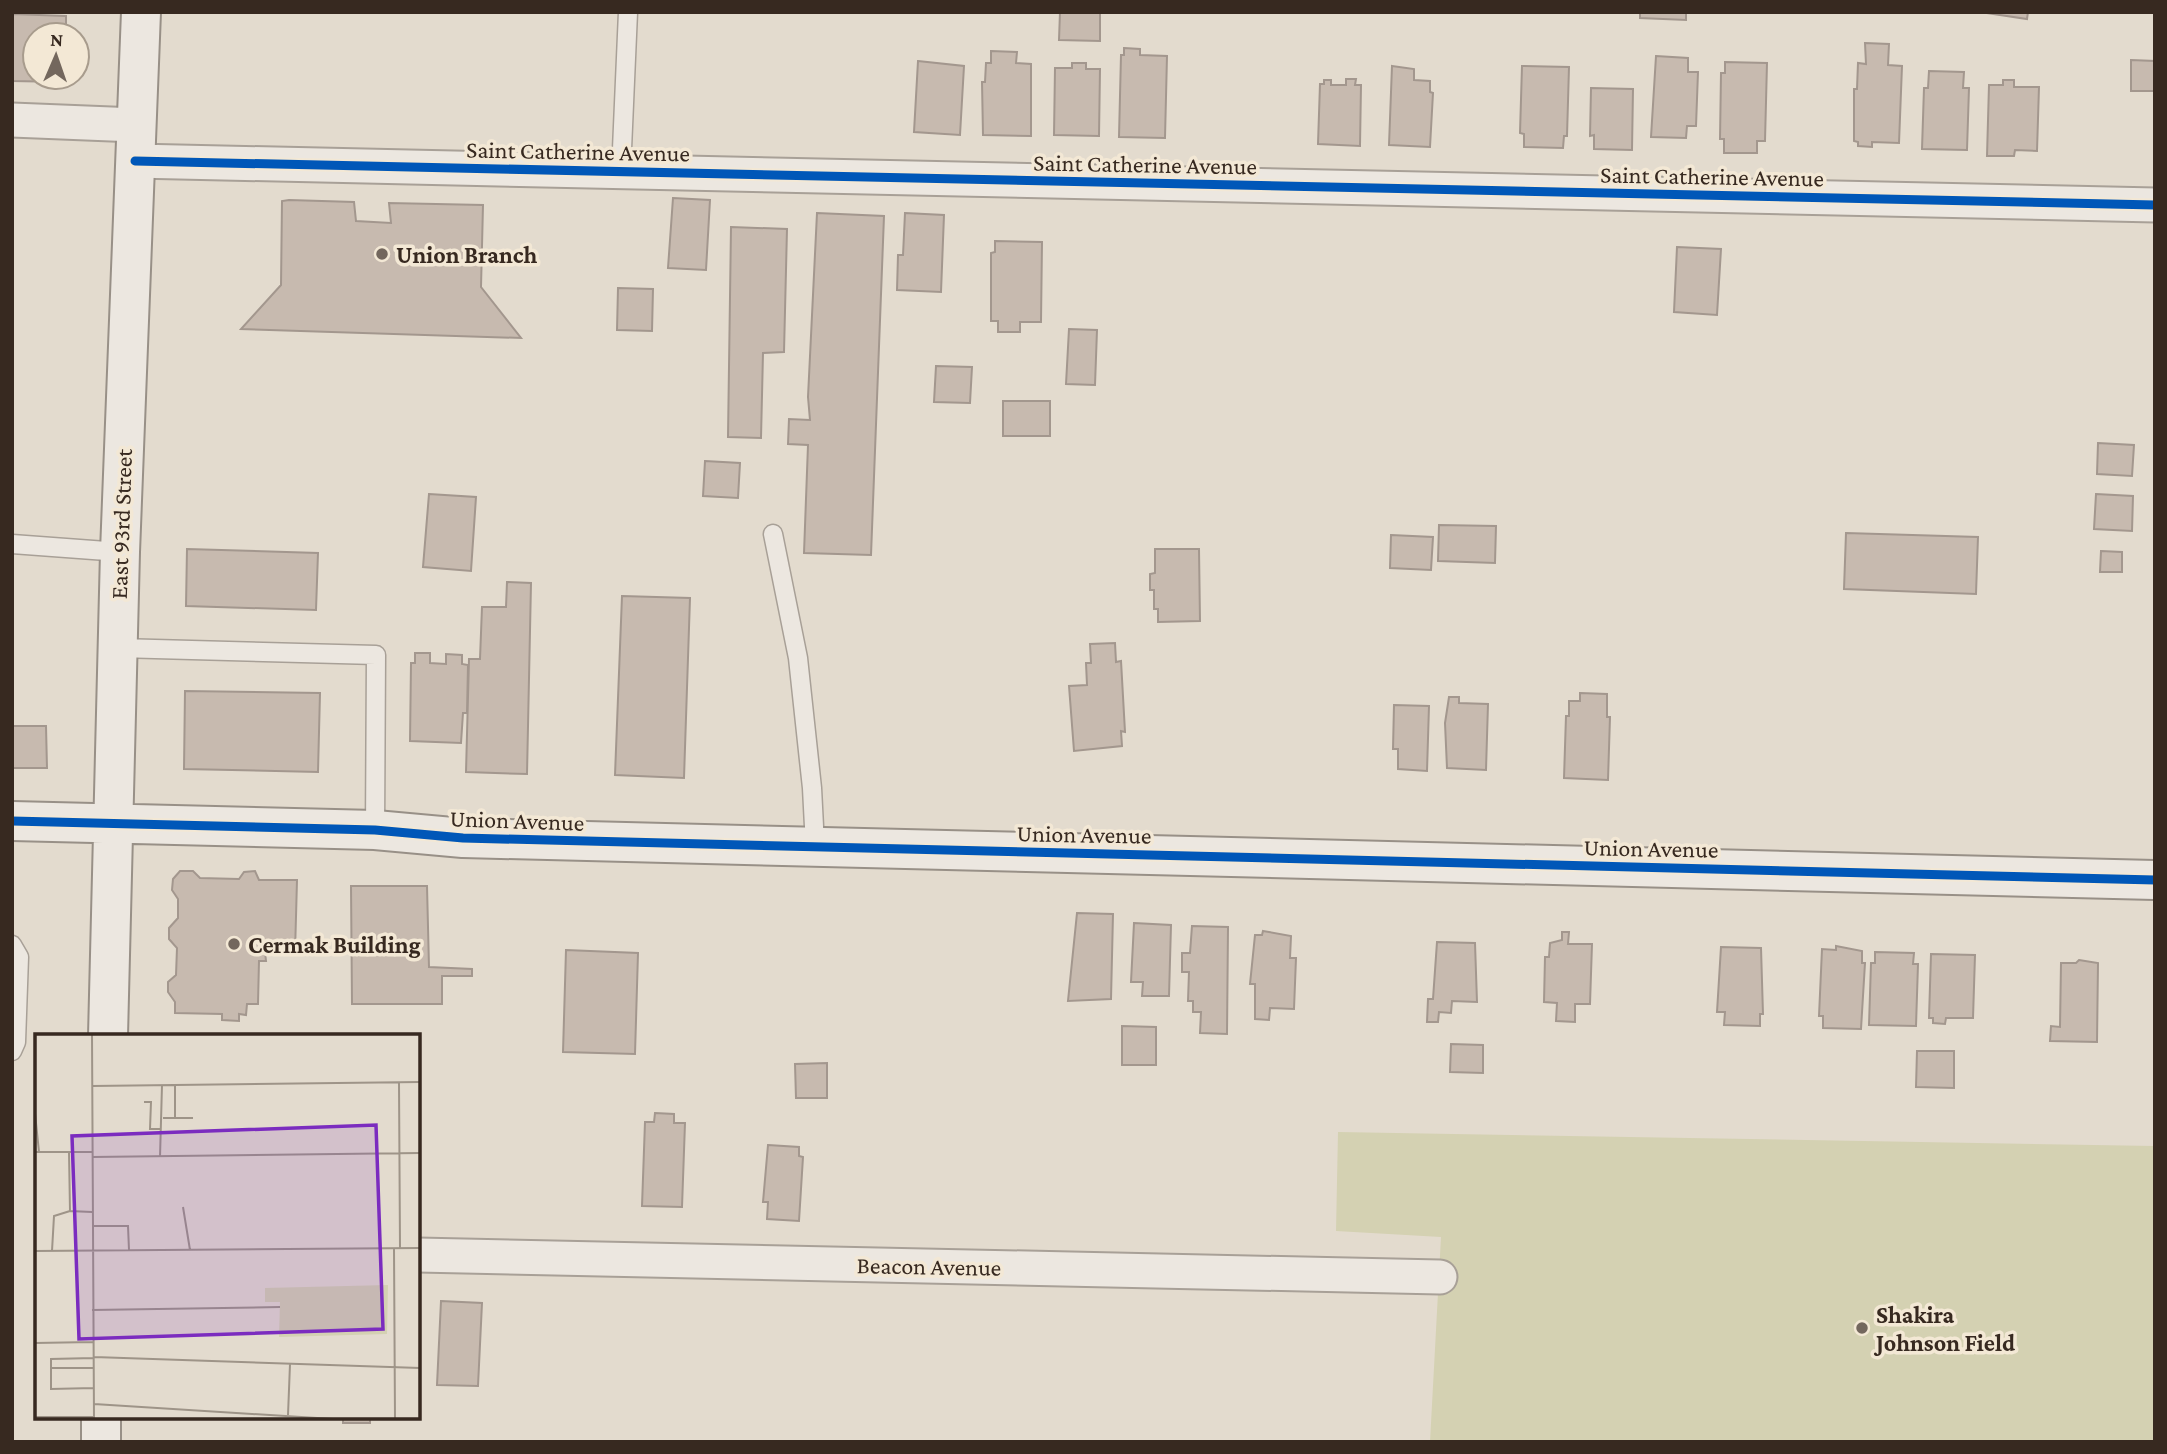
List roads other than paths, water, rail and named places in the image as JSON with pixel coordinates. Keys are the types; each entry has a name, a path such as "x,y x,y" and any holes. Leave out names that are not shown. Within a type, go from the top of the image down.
{"main road":[{"name":"East 93rd Street","path":"108,1034 120,552 141,12"},
{"name":"Union Avenue","path":"12,821 375,830 463,838 2155,880"},
{"path":"101,1419 101,1442"}],"street":[{"name":"Saint Catherine Avenue","path":"12,120 135,143 621,172 2155,205"},
{"name":"Beacon Avenue","path":"420,1255 1440,1277"}],"lane":[{"path":"621,172 628,12"},
{"path":"772,534 799,658 815,846"},
{"path":"12,544 120,552"},
{"path":"118,648 376,655 375,830"},
{"path":"12,945 19,957 16,1042 12,1051"}],"place":[{"name":"Union Branch","path":"382,254"},
{"name":"Cermak Building","path":"234,944"},
{"name":"Shakira Johnson Field","path":"1862,1328"}]}
